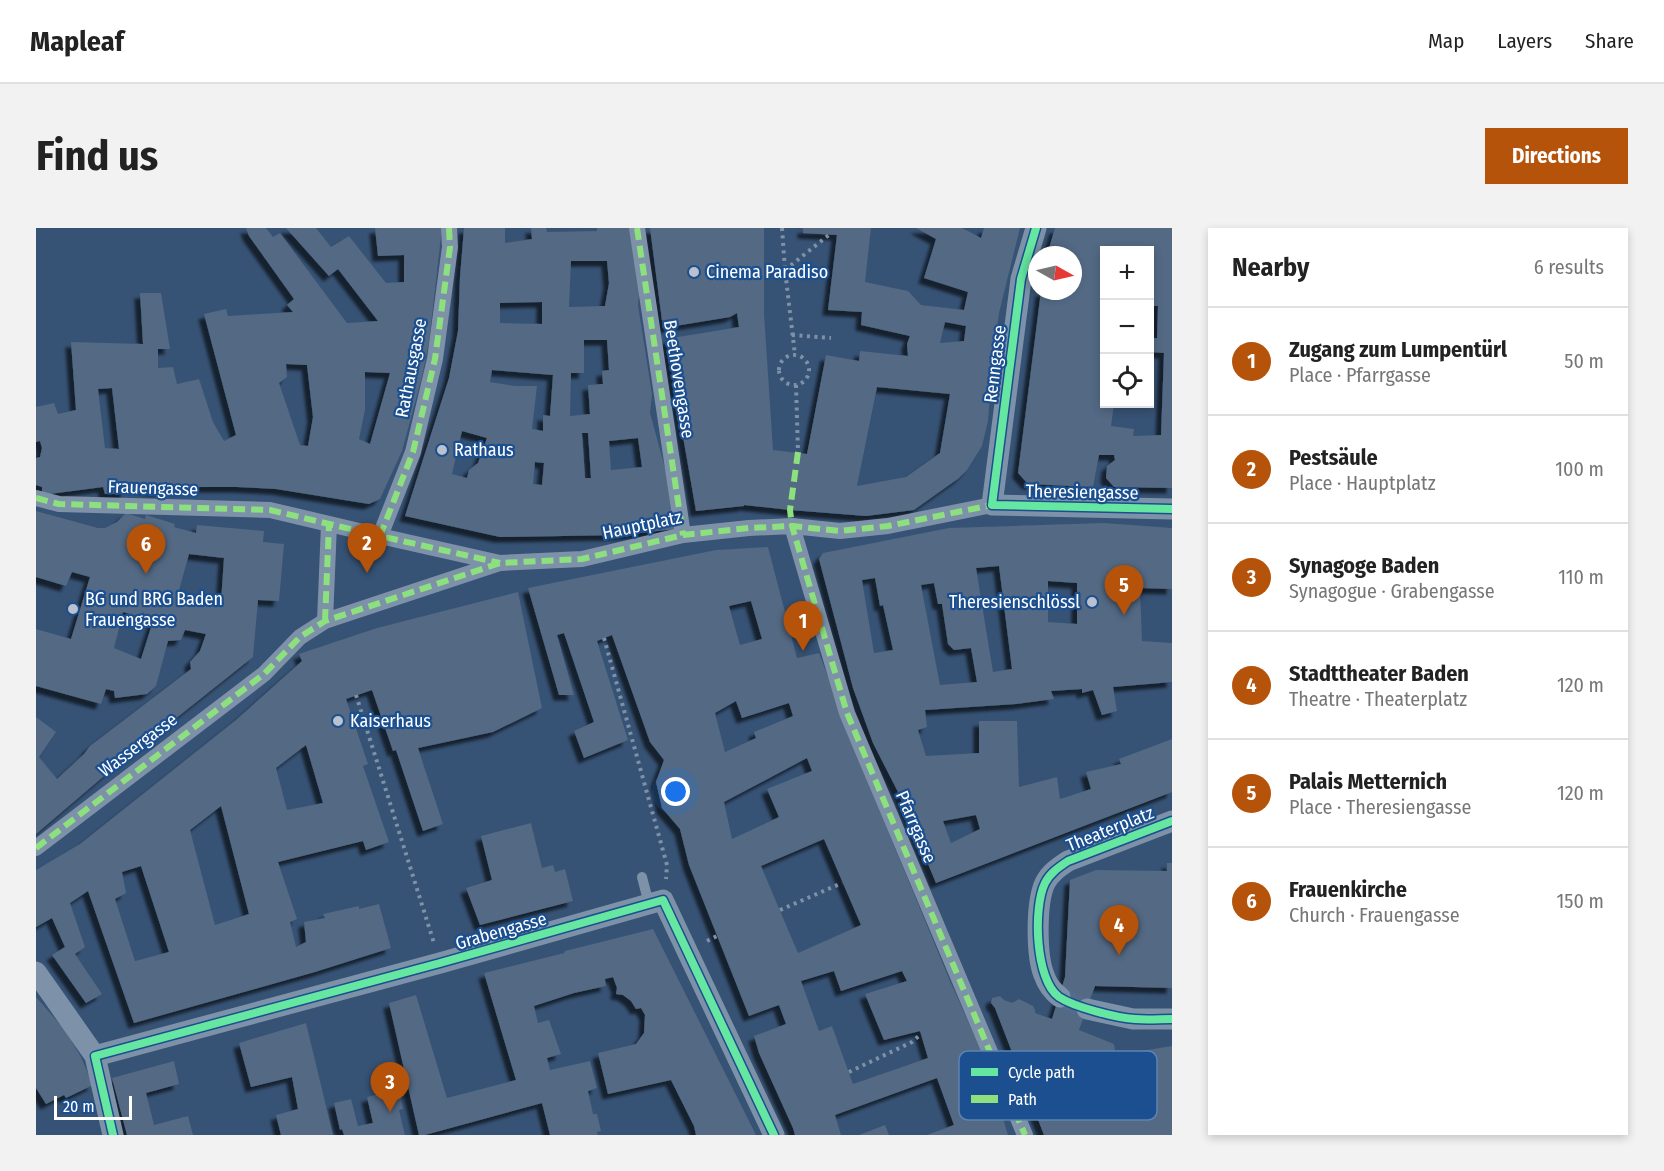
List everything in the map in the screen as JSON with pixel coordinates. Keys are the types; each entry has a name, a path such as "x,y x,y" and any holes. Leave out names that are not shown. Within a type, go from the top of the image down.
{"street":[{"name":"Rathausgasse","path":"380,536 413,452 435,359 450,247 449,228"},
{"name":"Beethovengasse","path":"637,228 683,535"},
{"name":"Renngasse","path":"992,505 1021,279 1036,228"},
{"name":"Frauengasse","path":"36,498 59,504 270,510"},
{"name":"Theresiengasse","path":"792,526 840,531 879,527 992,505 1172,509"},
{"name":"Hauptplatz","path":"270,510 500,563 582,559 683,535 792,526"},
{"path":"325,621 329,524"},
{"name":"Pfarrgasse","path":"792,526 847,714 989,1051"},
{"name":"Hauptplatz","path":"264,674 300,637 325,621 500,563"},
{"name":"Wassergasse","path":"36,848 264,674"},
{"name":"Theaterplatz","path":"1060,997 1049,985 1040,961 1040,896 1046,881 1055,869 1068,861 1172,821"},
{"path":"656,902 774,1135"},
{"name":"Grabengasse","path":"95,1056 656,902"},
{"path":"36,972 95,1056 113,1135"},
{"path":"1087,1009 1133,1019 1172,1018"},
{"name":"Pfarrgasse","path":"1019,1120 1025,1135"}],"lane":[{"path":"642,877 656,902"}],"path":[{"path":"782,228 795,355"},
{"path":"785,270 830,234"},
{"path":"792,335 831,338"},
{"path":"790,355 800,356 807,362 809,372 805,381 796,385 790,385 782,380 779,370 782,361 790,355"},
{"path":"796,385 798,452"},
{"path":"604,638 667,866 656,902"},
{"path":"356,695 440,963"},
{"path":"780,910 842,882"},
{"path":"849,1072 912,1042 921,1034"}],"building":[{"path":"246,228 266,228 273,237 280,233 347,323 378,321 338,269 329,276 286,228 316,228 331,247 349,236 386,283 404,282 404,255 378,256 375,228 442,228 429,342 422,377 402,451 380,499 369,504 276,489 237,487 155,491 127,486 125,494 105,494 103,487 42,495 42,487 36,485 36,458 40,457 42,448 40,441 36,442 36,407 54,403 58,414 76,410 71,342 143,344 140,293 161,293 170,349 158,349 158,368 173,367 177,384 199,379 213,422 224,441 236,435 204,314 226,309 228,316 293,312 287,305 294,299 249,236","holes":["286,364 307,365 313,417 308,446 300,445 279,383 287,377","365,372 390,373 370,444 359,439 365,410","112,388 119,449 105,448 98,389"]},
{"path":"464,228 505,228 505,243 532,239 531,228 546,228 547,232 630,228 640,284 638,305 652,394 650,413 670,486 676,529 619,535 500,537 405,516 449,378 458,331","holes":["571,261 607,261 609,283 605,306 569,307","542,302 542,324 500,323 500,303","584,340 607,340 609,370 602,371 603,384 588,385 590,414 570,416 571,373 584,373","492,370 553,375 550,416 543,415 543,431 532,429 537,386 515,386 490,382","462,431 487,438 478,463 469,470 467,478 452,474","582,433 588,433 591,478 585,478","638,438 642,467 611,470 609,441","535,462 544,463 542,485 533,484"]},
{"path":"650,228 764,228 764,313 773,450 807,454 826,355 859,361 860,351 908,356 907,344 910,336 861,325 862,312 828,310 837,235 803,233 803,228 871,228 865,282 908,291 921,305 964,310 968,292 924,278 936,239 916,228 962,228 981,238 984,228 1020,228 999,313 988,421 982,446 967,470 959,478 914,510 866,516 744,505 696,511 666,339 739,327 737,313 730,317 663,328","holes":["945,322 966,326 964,341 940,343","877,387 950,394 940,453 906,477 857,486"]},
{"path":"1055,228 1172,228 1172,488 1114,487 1106,478 1107,466 1115,460 1114,455 1099,455 1093,487 1028,484 1018,473 1040,300 1082,300 1082,246 1050,246"},
{"path":"36,511 98,528 105,528 117,522 126,513 145,519 146,515 175,524 174,527 196,533 197,525 264,531 263,542 284,544 279,601 258,600 253,657 111,770 36,834 36,717 56,732 39,757 57,779 90,746 191,669 190,662 200,651 206,634 185,630 181,640 168,641 156,686 147,694 115,698 114,691 106,689 101,704 36,686 36,629 71,639 90,577 72,572 66,586 36,577","holes":["189,554 224,558 221,602 178,594","123,612 153,621 141,659 114,648"]},
{"path":"1104,523 1172,528 1172,589 1140,588 1142,641 1172,643 1172,682 1113,687 1117,711 1102,715 1093,690 1082,693 1082,689 1051,691 1054,699 925,710 927,727 918,730 926,756 979,753 979,721 1017,721 1019,787 1057,777 1060,799 1091,789 1086,772 1121,764 1119,759 1172,739 1172,792 936,883 898,792 873,743 853,688 819,559 823,553 949,528","holes":["999,566 1012,669 993,672 976,568","875,578 880,606 883,605 893,650 874,653 862,580","1048,581 1077,583 1077,624 1048,622","934,583 938,604 942,604 948,644 954,650 971,648 977,682 940,685 921,585","976,815 980,829 951,843 943,821"]},
{"path":"768,547 797,658 819,653 869,785 981,1051 959,1051 959,1120 1003,1120 1008,1135 927,1135 954,1125 937,1078 835,1115 841,1135 795,1135 759,1053 754,1036 786,1024 779,1005 749,1016 689,865 680,829 662,808 656,782 664,760 650,742 612,635 597,641 628,740 584,758 574,731 594,722 564,633 557,635 574,695 559,695 528,588 716,550","holes":["751,601 762,639 740,645 729,606","736,701 742,718 789,703 793,716 754,732 756,738 725,752 715,713","807,758 812,771 767,789 779,817 732,839 724,802","824,839 861,925 798,953 761,866","834,971 841,991 902,971 907,981 865,994 884,1040 920,1031 928,1058 853,1084 832,1026 819,1031 801,981"]},
{"path":"518,592 542,708 493,732 418,748 443,824 423,831 396,750 393,751 372,690 346,699 368,764 363,766 389,842 366,850 363,841 278,862 297,919 290,922 296,947 306,942 304,922 325,918 323,914 379,904 391,948 134,1023 88,891 70,903 85,947 75,954 102,994 86,1003 52,955 65,947 52,918 36,927 36,870 80,844 236,720 302,661 299,654 377,628","holes":["306,745 323,803 287,810 276,768","221,806 249,914 215,925 190,830","141,866 169,952 135,961 115,899 126,893 122,872"]},
{"path":"531,823 542,868 553,865 555,872 565,869 573,901 480,925 466,888 492,880 481,836"},
{"path":"1167,863 1172,863 1172,988 1095,986 1079,1030 1114,1044 1115,1051 1012,1051 991,1003 992,998 1000,996 1012,1003 1019,999 1033,1006 1035,1013 1052,1019 1065,977 1070,880 1096,870 1167,871"},
{"path":"653,929 756,1135 696,1135 694,1126 671,1080 608,1094 598,1053 636,1044 644,1033 645,1015 641,1008 636,1009 623,995 616,994 617,988 613,977 605,979 606,986 574,993 534,1006 538,1023 549,1020 561,1054 547,1058 550,1070 590,1061 597,1088 588,1091 593,1114 597,1114 601,1131 597,1132 598,1135 550,1135 542,1103 419,1135 389,1003 416,995 447,1098 516,1080 484,973"},
{"path":"36,997 65,1030 81,1057 93,1085 66,1098 64,1095 46,1104 36,1088"},
{"path":"306,1023 333,1135 281,1135 276,1115 298,1109 292,1077 251,1087 239,1043"},
{"path":"1172,1046 1172,1135 1044,1135 1038,1120 1157,1120 1157,1051 1141,1051"},
{"path":"174,1061 179,1084 146,1093 154,1125 188,1116 193,1135 127,1135 112,1078"},
{"path":"399,1089 403,1109 399,1110 405,1135 344,1135 342,1129 340,1130 334,1103 351,1099 358,1126 373,1123 367,1097"},
{"path":"885,1125 889,1135 859,1135"}],"tunnel":[{"path":"1060,997 1087,1009"}],"marked path":[{"path":"449,228 450,247 435,359 413,452 380,536 500,563"},
{"path":"637,228 683,535"},
{"path":"798,452 790,510 792,526 847,713 990,1051"},
{"path":"36,498 59,504 270,510 380,536"},
{"path":"36,848 264,674 300,637 325,621 500,563 582,559 683,535 749,528 792,526 840,531 888,526 992,505 998,506"},
{"path":"325,621 329,524"},
{"path":"1019,1120 1025,1135"}],"cycle path":[{"path":"1036,228 1021,279 992,505 1172,509"},
{"path":"1172,821 1068,861 1058,868 1049,876 1041,894 1038,925 1038,943 1045,975 1051,988 1059,997 1085,1008 1118,1017 1172,1019"},
{"path":"113,1135 95,1056 663,900 774,1135"}],"place":[{"name":"Cinema Paradiso","path":"694,272"},
{"name":"Rathaus","path":"442,450"},
{"name":"Pestsäule","path":"367,573"},
{"name":"Frauenkirche","path":"146,574"},
{"name":"Theresienschlössl","path":"1092,602"},
{"name":"BG und BRG Baden Frauengasse","path":"73,609"},
{"name":"Palais Metternich","path":"1124,615"},
{"name":"Zugang zum Lumpentürl","path":"803,651"},
{"name":"Kaiserhaus","path":"338,721"},
{"name":"Stadttheater Baden","path":"1119,955"},
{"name":"Synagoge Baden","path":"390,1112"}]}
